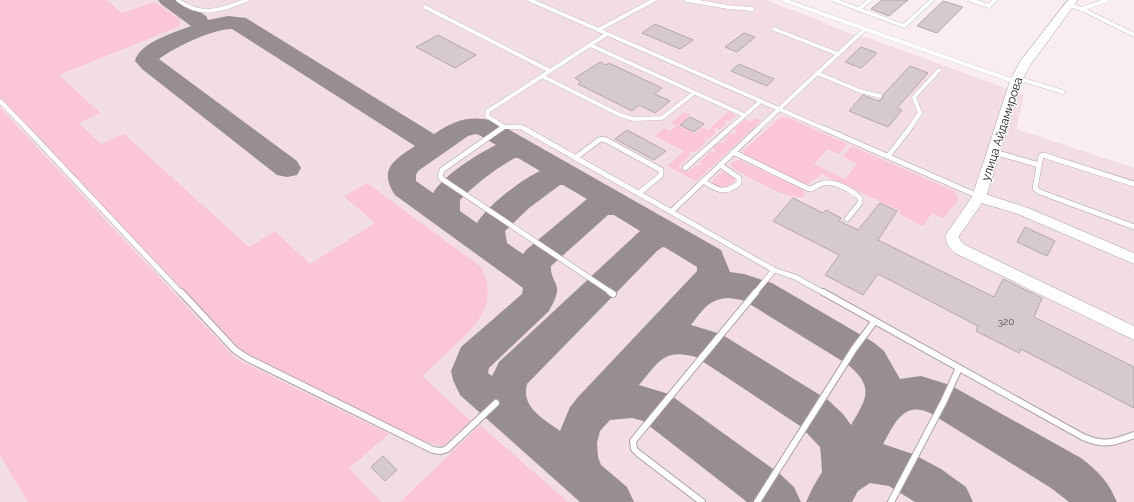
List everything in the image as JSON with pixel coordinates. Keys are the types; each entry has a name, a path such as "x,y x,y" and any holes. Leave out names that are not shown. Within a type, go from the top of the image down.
{"main road":[{"name":"улица Айдамирова","path":"979,197 1016,80 1025,63 1075,5"}],"street":[{"name":"улица Айдамирова","path":"979,197 952,236 953,242 960,249 1134,333"},
{"path":"979,197 1023,211 1134,259"}],"lane":[{"path":"178,0 188,7 198,11 224,7 246,0"},
{"path":"530,0 979,197"},
{"path":"598,30 654,0"},
{"path":"687,0 728,7 752,9"},
{"path":"784,0 1016,80 1063,92"},
{"path":"834,0 904,26 932,0"},
{"path":"859,9 870,0"},
{"path":"971,0 989,6 995,0"},
{"path":"1075,5 1107,0"},
{"path":"1075,5 1134,35"},
{"path":"425,6 550,71"},
{"path":"774,29 838,54"},
{"path":"672,211 865,29"},
{"path":"607,34 488,111 486,114 489,118 504,127 521,127 774,270 795,277 1094,443 1108,444 1134,434"},
{"path":"590,45 744,116"},
{"path":"888,156 919,116 920,112 914,97 939,70"},
{"path":"817,74 860,91 880,96"},
{"path":"542,76 620,115 634,119 662,118 694,93"},
{"path":"0,101 240,354 433,450 441,451 448,449 496,403"},
{"path":"685,168 761,101"},
{"path":"504,127 445,167 440,172 442,179 613,294"},
{"path":"575,158 599,140 604,139 661,170 661,175 639,193"},
{"path":"733,152 809,189 814,189 822,183 829,183 854,194 860,198 860,203 847,219"},
{"path":"994,152 1039,165"},
{"path":"1134,184 1045,155 1041,156 1035,188 1134,227"},
{"path":"703,181 720,190 726,191 733,189 739,183 739,178 720,165"},
{"path":"702,502 638,453 634,449 633,441 774,270"},
{"path":"757,502 854,349 874,322"},
{"path":"891,502 959,368"}],"shaded area":[{"path":"0,0 765,0 861,38 866,37 1024,95 1016,129 1134,168 1134,502 0,502"},
{"path":"0,0 106,0 122,13 151,3 156,3 180,19 180,26 59,75 100,113 79,123 101,144 124,134 249,247 275,231 310,264 375,223 344,196 367,183 481,267 488,291 487,302 478,321 463,338 422,376 471,421 443,446 417,440 305,386 239,350 0,98"},
{"path":"0,108 236,359 389,434 349,468 381,502 28,502 0,455"},
{"path":"729,111 736,116 729,121 727,120 724,122 726,124 719,130 716,128 714,131 716,133 708,139 705,138 703,140 706,142 695,152 692,151 689,153 690,155 678,167 688,172 696,165 699,166 702,164 699,162 710,152 713,153 716,151 713,148 721,142 724,143 727,140 724,139 731,133 735,134 737,131 734,129 745,119 752,122 756,118 761,121 696,181 667,166 684,151 655,136 664,128 670,131 676,126 671,123 684,112 690,115 679,126 695,133 702,128 708,130"},
{"path":"781,117 789,118 847,144 839,154 828,149 814,164 845,179 857,164 843,156 852,146 954,191 958,197 958,200 944,218 932,213 923,226 899,214 900,211 822,174 808,184 800,183 746,157 744,150"},
{"path":"739,160 803,189 805,194 803,197 787,195 758,182 734,169 730,165 732,162"},
{"path":"723,172 731,173 735,177 735,181 725,189 713,185 712,182 714,178"},
{"path":"480,425 568,502 400,502"}],"building":[{"path":"882,0 908,0 889,16 871,9"},
{"path":"943,1 963,7 937,33 917,26"},
{"path":"655,24 693,40 680,49 642,33"},
{"path":"744,33 755,37 737,52 725,47"},
{"path":"438,35 476,55 455,68 416,47"},
{"path":"861,47 877,53 861,68 845,62"},
{"path":"600,62 606,65 609,63 662,88 655,94 670,101 655,113 639,105 632,111 578,84 581,82 575,78"},
{"path":"739,64 774,79 767,86 731,71"},
{"path":"910,66 928,73 897,108 902,110 888,127 849,111 863,95 878,101 882,99 883,95"},
{"path":"690,117 704,124 694,132 680,125"},
{"path":"627,130 666,151 654,160 615,139"},
{"path":"793,198 823,213 826,210 841,218 839,221 858,230 880,203 897,211 878,240 994,297 1003,279 1042,298 1034,317 1134,367 1134,408 1021,349 1019,353 976,331 978,326 878,274 863,295 825,275 839,255 773,221"},
{"path":"1025,227 1055,241 1047,256 1017,242"},
{"path":"383,456 397,470 385,481 371,467"}],"taxiway":[{"path":"168,0 198,21"},
{"path":"287,168 150,64 147,61 148,56 170,43 203,29 224,23 238,23 434,146"},
{"path":"447,217 409,191 403,184 401,178 403,171 408,164 460,129 475,126 485,127 569,176"},
{"path":"447,217 444,203 449,193 495,157 513,149 524,150"},
{"path":"495,251 489,234 493,223 529,192 547,180 557,176 569,176"},
{"path":"569,176 620,205"},
{"path":"536,280 534,267 537,259 598,207 604,204 620,205"},
{"path":"620,205 673,237"},
{"path":"447,217 536,280"},
{"path":"516,420 509,408 506,398 507,387 512,374 646,243 653,238 660,236 673,237"},
{"path":"650,347 711,278 714,272 710,259 673,237"},
{"path":"516,420 473,383 470,377 470,371 474,358 537,301 540,288 536,280"},
{"path":"698,293 721,285 736,285 752,289 860,353 871,362 881,379 884,388 884,405"},
{"path":"650,347 670,339 691,340 708,345 814,413 829,427 838,440 842,456 843,476"},
{"path":"594,408 650,347"},
{"path":"884,405 891,400 906,394 921,393 936,397 1066,473 1083,486 1095,502"},
{"path":"594,408 601,404 620,400 632,400 655,407 765,489 779,502"},
{"path":"843,476 884,405"},
{"path":"586,480 578,457 577,443 580,428 584,420 594,408"},
{"path":"516,420 586,480"},
{"path":"843,476 856,467 870,463 884,464 912,476 951,502"},
{"path":"828,502 843,476"},
{"path":"586,480 612,502"}]}
